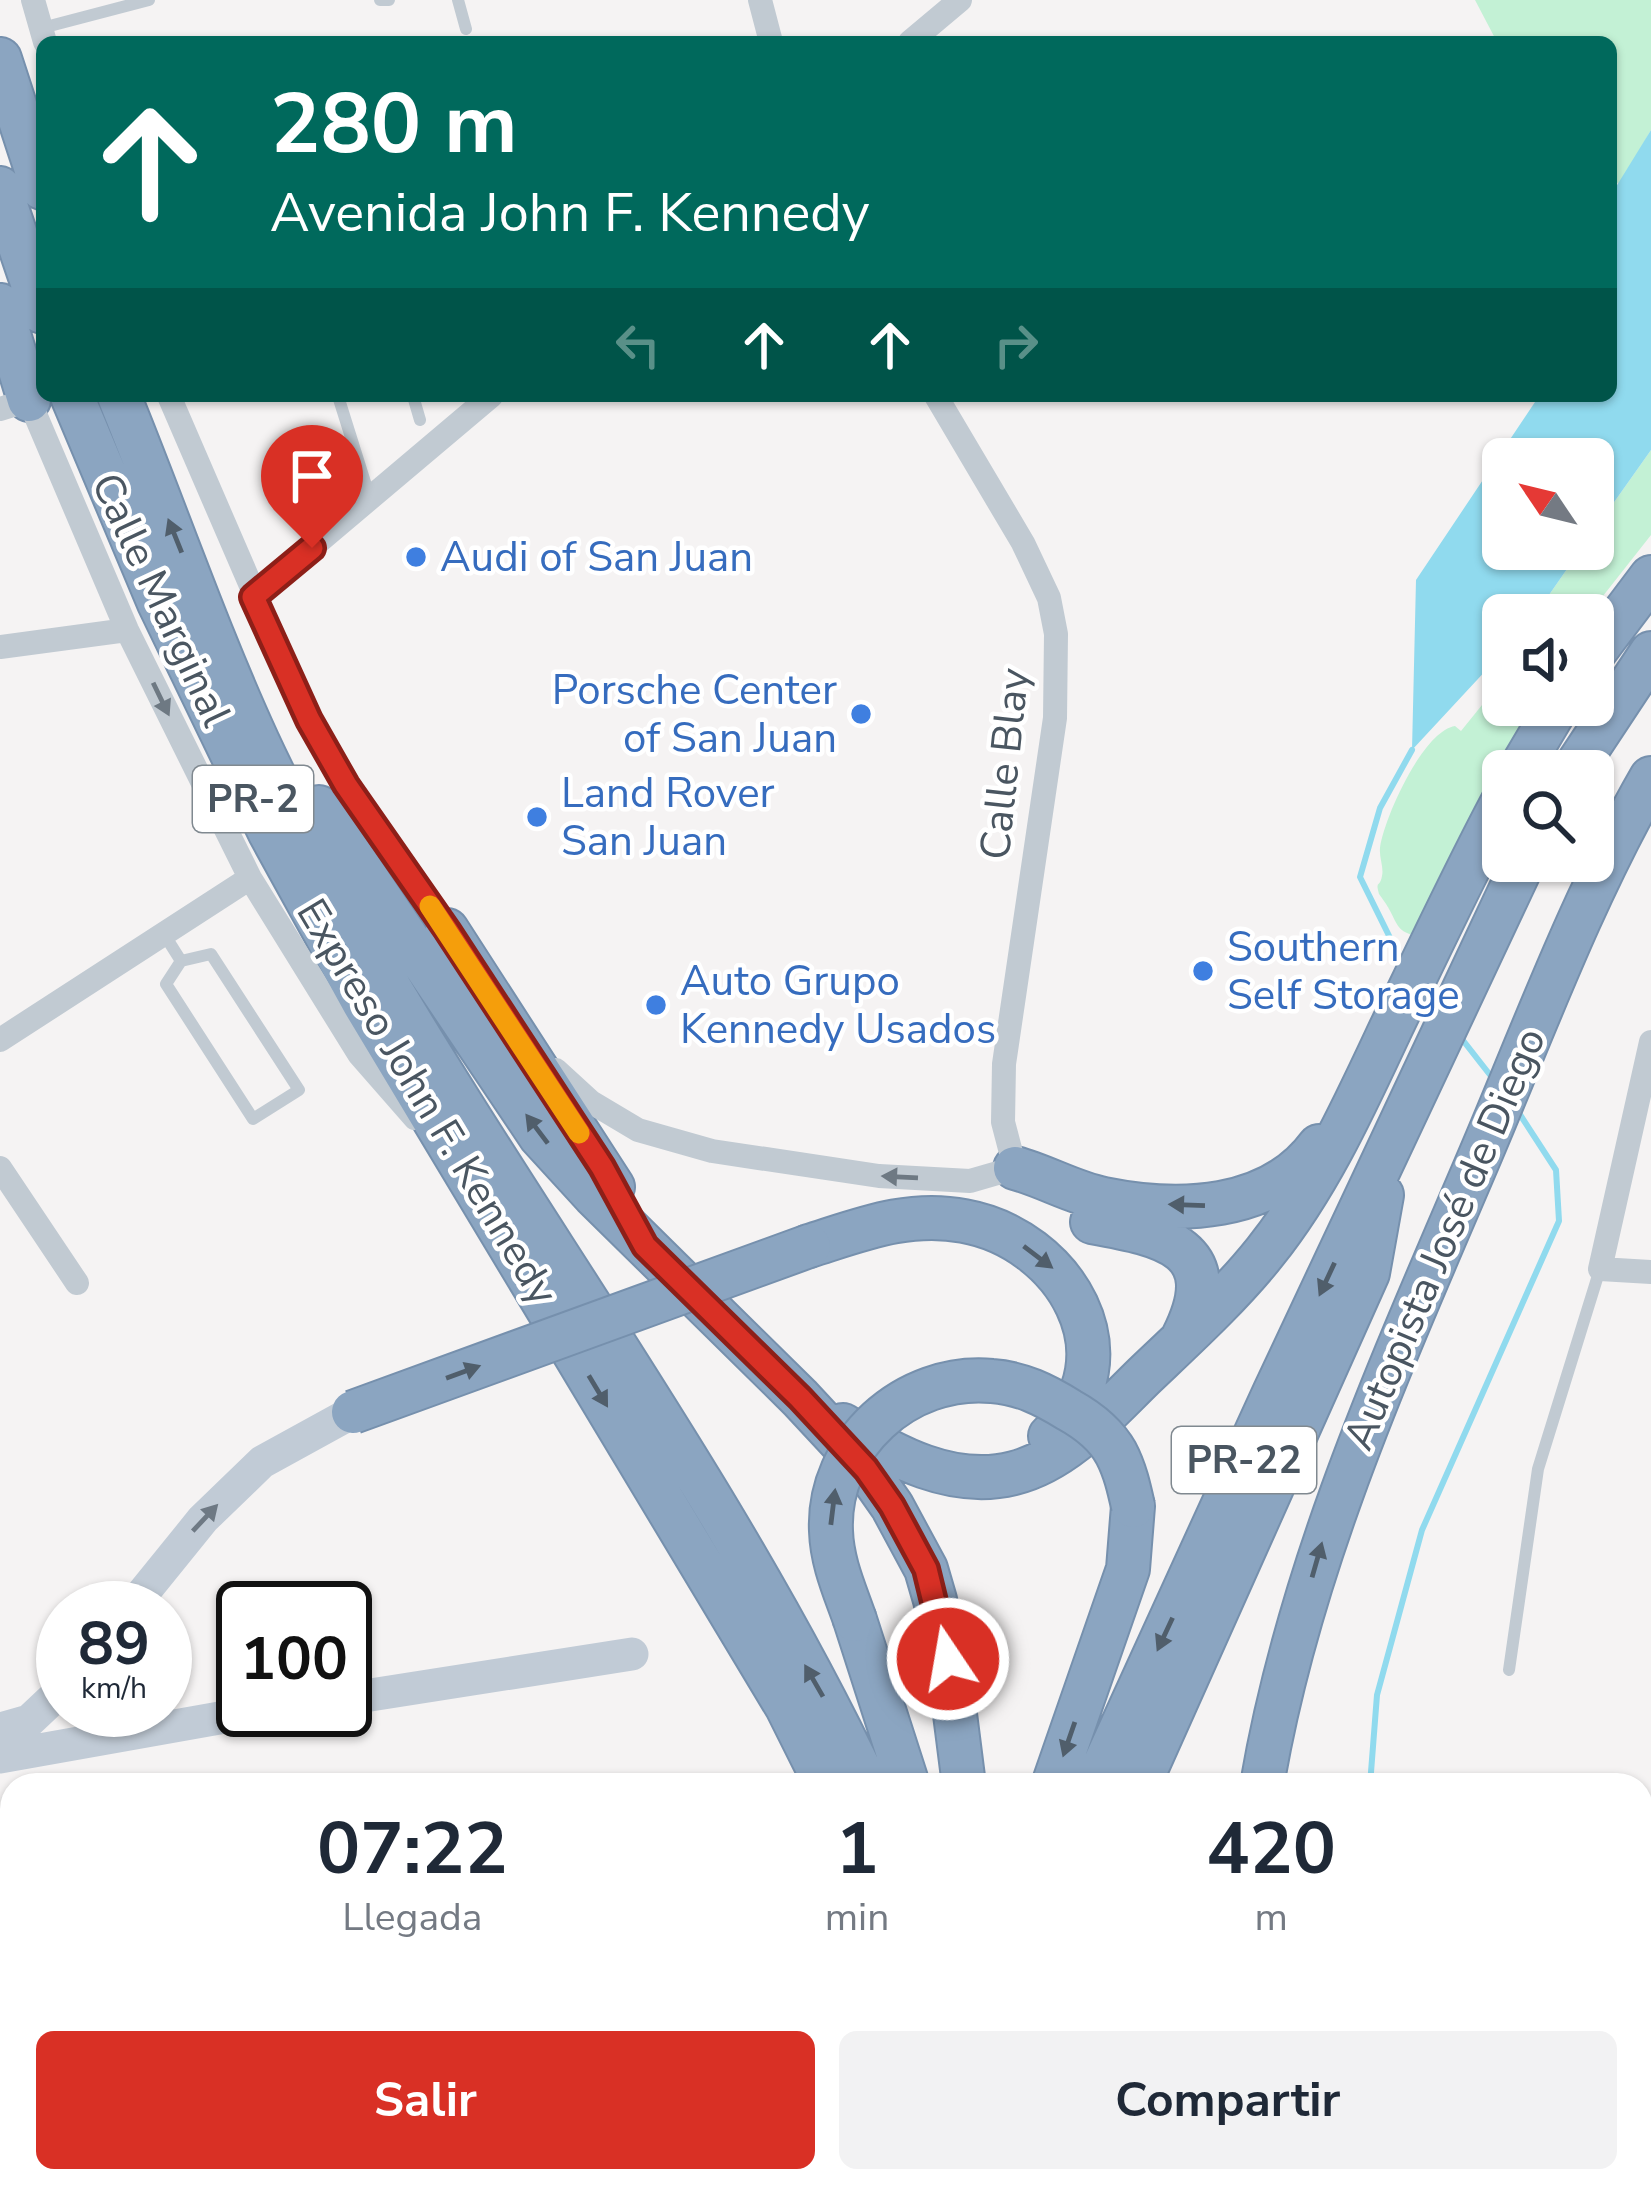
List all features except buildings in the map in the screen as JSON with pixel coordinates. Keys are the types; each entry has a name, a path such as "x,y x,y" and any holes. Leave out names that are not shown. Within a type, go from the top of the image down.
{"highway":[{"path":"0,58 36,169"},
{"path":"0,188 36,294"},
{"name":"Expreso John F. Kennedy","path":"0,305 34,402 159,603 270,833 363,1002 787,1707 820,1773"},
{"name":"Expreso John F. Kennedy","path":"121,402 258,742 367,949 664,1423 834,1715 861,1773"},
{"path":"1614,626 1651,578"},
{"path":"1588,750 1651,653"},
{"path":"258,742 294,765 339,842 540,1136 800,1398 866,1469 892,1506 926,1569 948,1659 962,1773"},
{"name":"Autopista José de Diego","path":"1264,1773 1273,1722 1320,1547 1354,1454 1592,891 1651,778"},
{"path":"800,1398 886,1452 957,1475 1017,1473 1045,1460 1110,1410 1267,1250 1321,1168 1482,842"},
{"name":"Autopista José de Diego","path":"1101,1773 1514,882"},
{"path":"447,930 602,1167 645,1246"},
{"path":"1015,1168 1102,1199 1199,1207 1233,1202 1264,1191 1306,1164 1376,1060"},
{"path":"1144,1773 1368,1273 1394,1135"},
{"path":"1015,1168 1034,1193 1062,1210 1089,1221 1161,1235 1182,1248 1198,1286 1196,1308 1180,1342"},
{"path":"353,1412 809,1246 896,1219 968,1221 1026,1247 1055,1270 1076,1296 1086,1329 1086,1362 1077,1400 1058,1429 1037,1449 1003,1466 957,1475"},
{"path":"904,1773 834,1559 830,1528 836,1484 844,1463 874,1423 910,1397 933,1388 992,1381 1049,1398 1079,1416 1114,1449 1126,1475 1132,1506 1128,1569 1057,1773"},
{"path":"787,1707 805,1773"}],"street":[{"path":"33,0 43,35"},
{"path":"760,0 769,36"},
{"path":"917,36 960,0"},
{"name":"Calle Marginal","path":"34,402 127,630 250,878 358,1054 472,1182"},
{"path":"172,402 309,720 346,785 520,1031 568,1084 638,1130 712,1151 879,1176 970,1181 1015,1168"},
{"path":"253,597 484,402"},
{"name":"Calle Blay","path":"939,402 1023,543 1049,598 1056,634 1055,718 1004,1064 1003,1122 1015,1168"},
{"path":"0,647 127,630"},
{"path":"0,1040 250,878"},
{"path":"1651,1042 1600,1269 1651,1272"},
{"path":"0,1168 77,1283"},
{"path":"153,1581 202,1519 262,1462 353,1412"},
{"path":"372,1695 632,1654"},
{"path":"0,1729 36,1714"},
{"path":"0,1757 80,1737"}],"lane":[{"path":"43,35 149,0"},
{"path":"458,0 466,29"},
{"path":"340,402 370,498"},
{"path":"415,402 420,420"},
{"path":"164,934 181,961"},
{"path":"212,954 298,1090 253,1119 166,984 181,961 212,954"},
{"path":"1509,1670 1538,1469 1600,1269"}],"green space":[{"path":"1475,0 1651,0 1651,130 1620,185 1617,36 1494,36"},
{"path":"1651,450 1651,535 1605,594 1550,594 1566,570 1614,570 1614,502"},
{"path":"1482,705 1482,726 1520,726 1508,750 1482,750 1482,801 1413,935 1398,926 1379,894 1380,848 1389,817 1418,759 1443,731 1455,726 1461,731"}],"water":[{"path":"1651,130 1651,450 1614,502 1614,438 1511,438 1535,402 1617,402 1617,185"},
{"path":"1482,481 1482,570 1566,570 1550,594 1482,594 1482,675 1412,750 1416,580"}],"waterway":[{"path":"1402,962 1360,877 1380,808 1412,750"},
{"path":"1458,1034 1494,1080"},
{"path":"1371,1773 1377,1695 1422,1530 1559,1221 1556,1170 1517,1110"}],"slow traffic":[{"path":"430,906 579,1133"}],"place":[{"name":"Audi of San Juan","path":"416,557"},
{"name":"Porsche Center of San Juan","path":"861,714"},
{"name":"Land Rover San Juan","path":"537,817"},
{"name":"Southern Self Storage","path":"1203,971"},
{"name":"Auto Grupo Kennedy Usados","path":"656,1005"}],"route":[{"path":"312,548 253,597 327,753 602,1167 645,1246 800,1398 866,1469 892,1506 926,1569 948,1659"}]}
